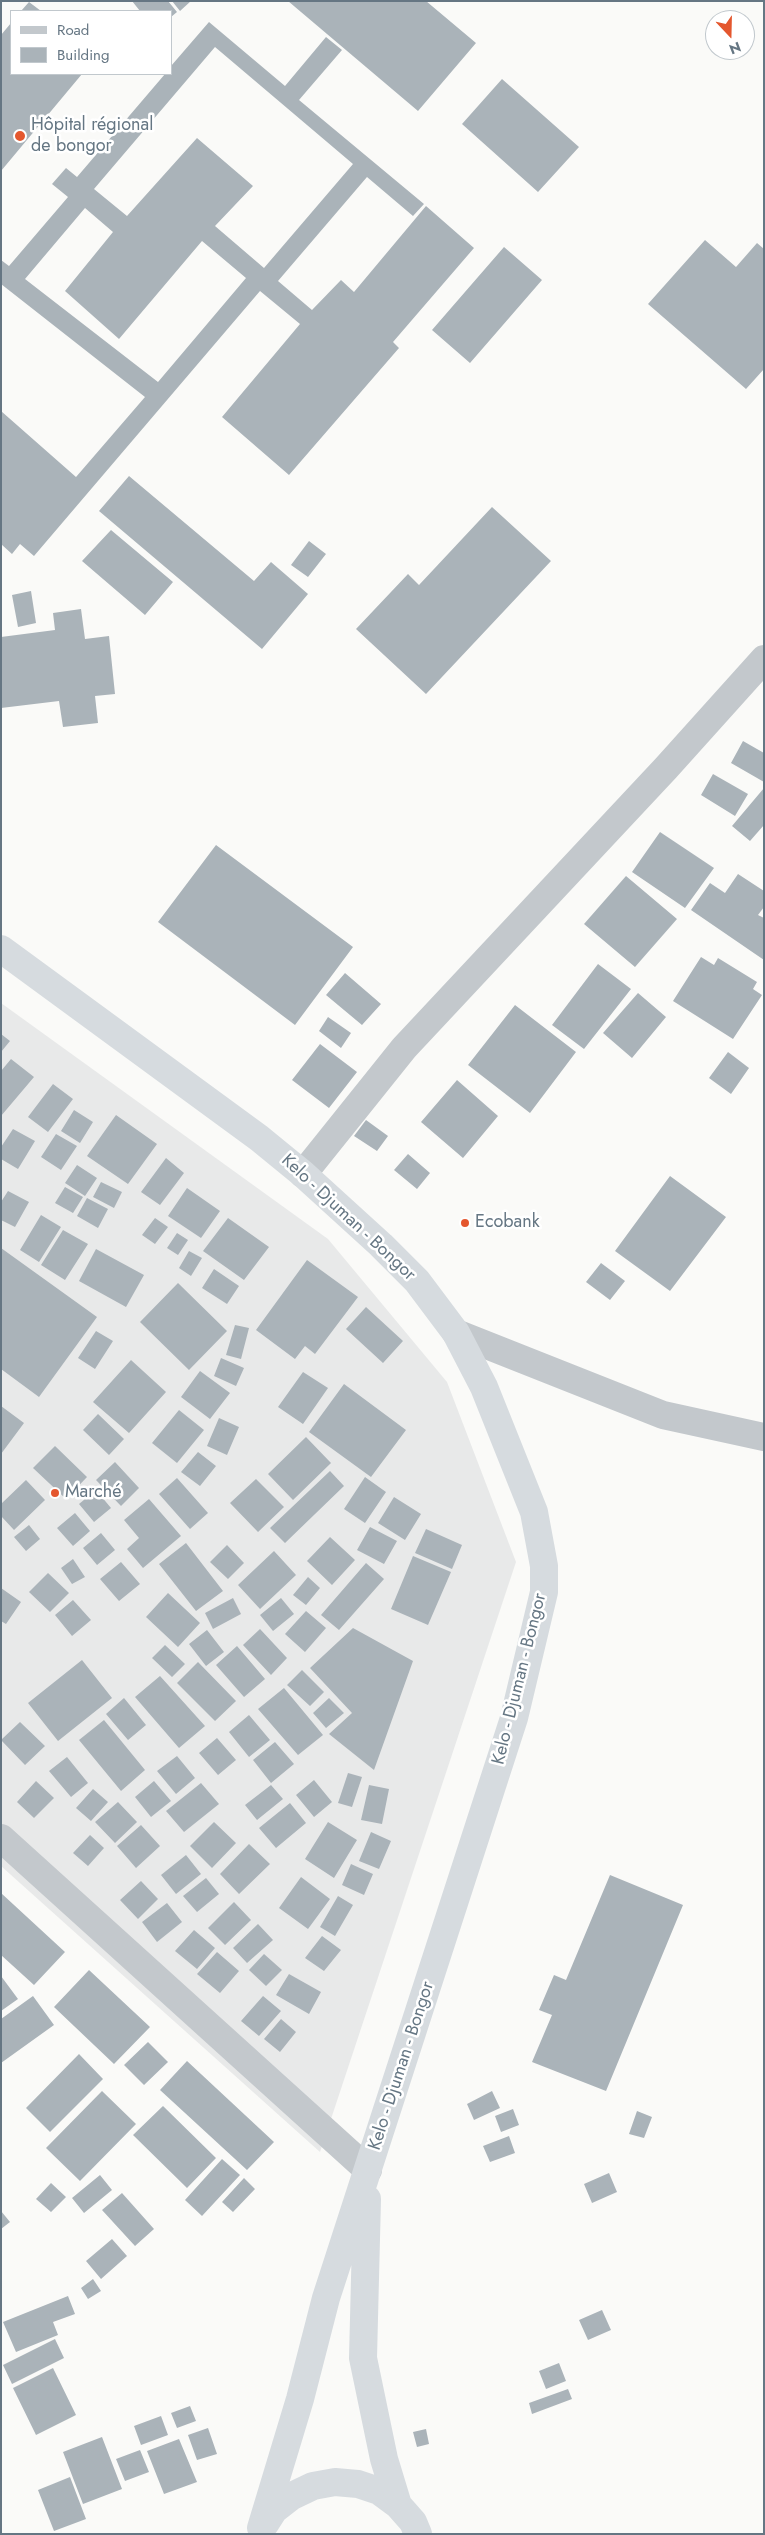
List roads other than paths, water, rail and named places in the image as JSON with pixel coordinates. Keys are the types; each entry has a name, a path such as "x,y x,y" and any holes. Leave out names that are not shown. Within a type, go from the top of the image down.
{"highway":[{"name":"Kelo - Djuman - Bongor","path":"1,949 167,1069 303,1174 382,1245 417,1281 456,1333 484,1387 534,1512 544,1566 544,1592 514,1718 326,2298 300,2399 260,2531"},
{"name":"Kelo - Djuman - Bongor","path":"368,2170 363,2358 384,2460 398,2505"},
{"path":"260,2531 274,2510 292,2496 313,2486 328,2483 358,2484 379,2491 398,2505 413,2522 418,2534"}],"street":[{"path":"303,1174 404,1048 666,768 764,659"},
{"path":"456,1333 663,1415 762,1433"},
{"path":"1,1838 368,2170"}],"place":[{"name":"Hôpital régional de bongor","path":"20,136"},
{"name":"Ecobank","path":"465,1223"},
{"name":"Marché","path":"55,1493"}]}
